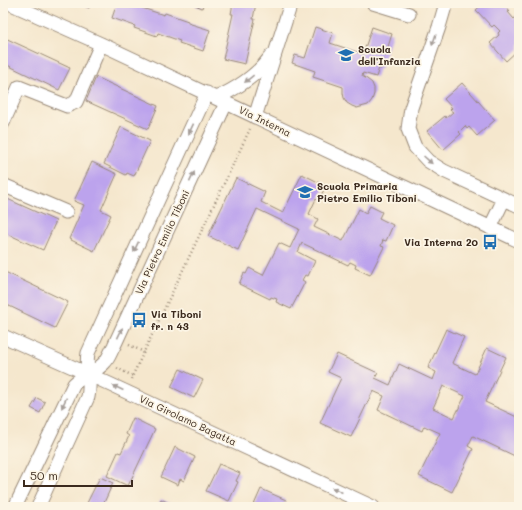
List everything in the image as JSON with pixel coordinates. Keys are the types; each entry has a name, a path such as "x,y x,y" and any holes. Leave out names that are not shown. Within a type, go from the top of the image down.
{"street":[{"name":"Via Interna","path":"10,3 216,98 253,120 519,241"},
{"path":"253,120 291,3"},
{"path":"373,3 409,14"},
{"path":"446,3 439,28 411,108 408,129 415,147 428,161 444,171 519,206"},
{"path":"3,123 19,87 67,106 76,102 101,44"},
{"path":"216,98 230,91 249,78 266,63 275,50"},
{"name":"Via Pietro Emilio Tiboni","path":"15,507 69,392 80,378 105,362 114,346 216,98"},
{"name":"Via Pietro Emilio Tiboni","path":"38,507 88,397 90,381 88,374 88,353 216,98"},
{"path":"3,185 66,212"},
{"path":"490,228 504,199"},
{"name":"Via Girolamo Bagatta","path":"3,336 373,507"}],"path":[{"path":"129,384 253,120"},
{"path":"123,346 127,344 144,352"},
{"path":"115,362 117,368 133,376"},
{"path":"516,507 519,502"}],"building":[{"path":"78,3 92,3 89,8"},
{"path":"117,3 134,3 143,6 142,8 164,15 165,13 188,21 188,23 210,30 203,51 179,43 180,41 158,33 157,36 134,28 135,26 112,18"},
{"path":"196,3 204,3 202,8 195,5"},
{"path":"233,3 256,3 253,19 255,19 245,64 223,59 233,14 231,14"},
{"path":"484,3 503,3 510,11 508,12 514,19 517,16 518,18 519,17 519,49 506,61 490,43 499,35 498,33 500,31 494,25 492,27 476,10"},
{"path":"315,27 333,33 330,43 363,54 372,27 392,34 381,69 379,68 376,77 363,73 362,76 372,83 374,88 372,100 368,105 357,108 352,106 347,103 344,98 343,87 313,77 315,71 292,63 295,55 305,58"},
{"path":"3,37 70,68 59,90 3,63"},
{"path":"96,77 158,106 148,129 86,101"},
{"path":"462,83 495,120 477,136 469,127 467,129 465,126 459,132 461,134 443,150 427,131 445,116 446,118 453,112 450,110 452,108 444,99"},
{"path":"121,127 150,141 134,176 127,173 126,175 104,164"},
{"path":"92,162 117,174 101,210 111,215 94,251 69,239 84,205 74,201"},
{"path":"302,174 326,186 318,201 316,199 309,214 318,219 314,227 343,241 359,209 366,213 370,206 382,212 379,218 393,225 386,241 383,240 381,246 384,247 370,275 355,268 356,265 350,262 348,265 302,243 298,252 315,261 308,276 305,275 302,280 305,282 291,309 276,302 277,299 271,297 270,299 239,284 244,273 246,274 249,268 263,275 279,243 290,248 299,229 257,209 238,250 208,236 236,178 265,192 261,202 283,213"},
{"path":"3,197 56,221 43,250 3,232"},
{"path":"5,272 68,302 55,328 3,303 3,276"},
{"path":"446,329 464,337 452,363 475,374 487,348 506,357 485,402 519,418 519,458 473,436 468,446 473,449 452,492 419,476 440,433 424,426 422,431 378,410 384,396 373,391 351,437 320,423 341,378 328,372 337,354 378,373 375,378 390,385 399,364 433,380 436,372 428,368","holes":["443,386 465,396 454,418 433,408"]},
{"path":"180,369 203,380 194,398 171,387"},
{"path":"37,398 45,402 40,413 31,408"},
{"path":"133,418 155,429 128,486 107,476 118,452 121,453 129,436 126,434"},
{"path":"175,447 195,457 184,481 180,479 178,485 161,477"},
{"path":"219,464 240,473 236,481 238,482 229,501 206,491"},
{"path":"100,477 113,483 102,507 85,507"},
{"path":"261,489 286,500 283,507 253,507"},
{"path":"161,499 175,506 157,507"},
{"path":"306,504 313,507 304,507"}],"place":[{"name":"Scuola dell'Infanzia","path":"346,55"},
{"name":"Scuola Primaria Pietro Emilio Tiboni","path":"305,192"},
{"name":"Via Interna 20","path":"490,242"},
{"name":"Via Tiboni fr. n 43","path":"139,320"}]}
